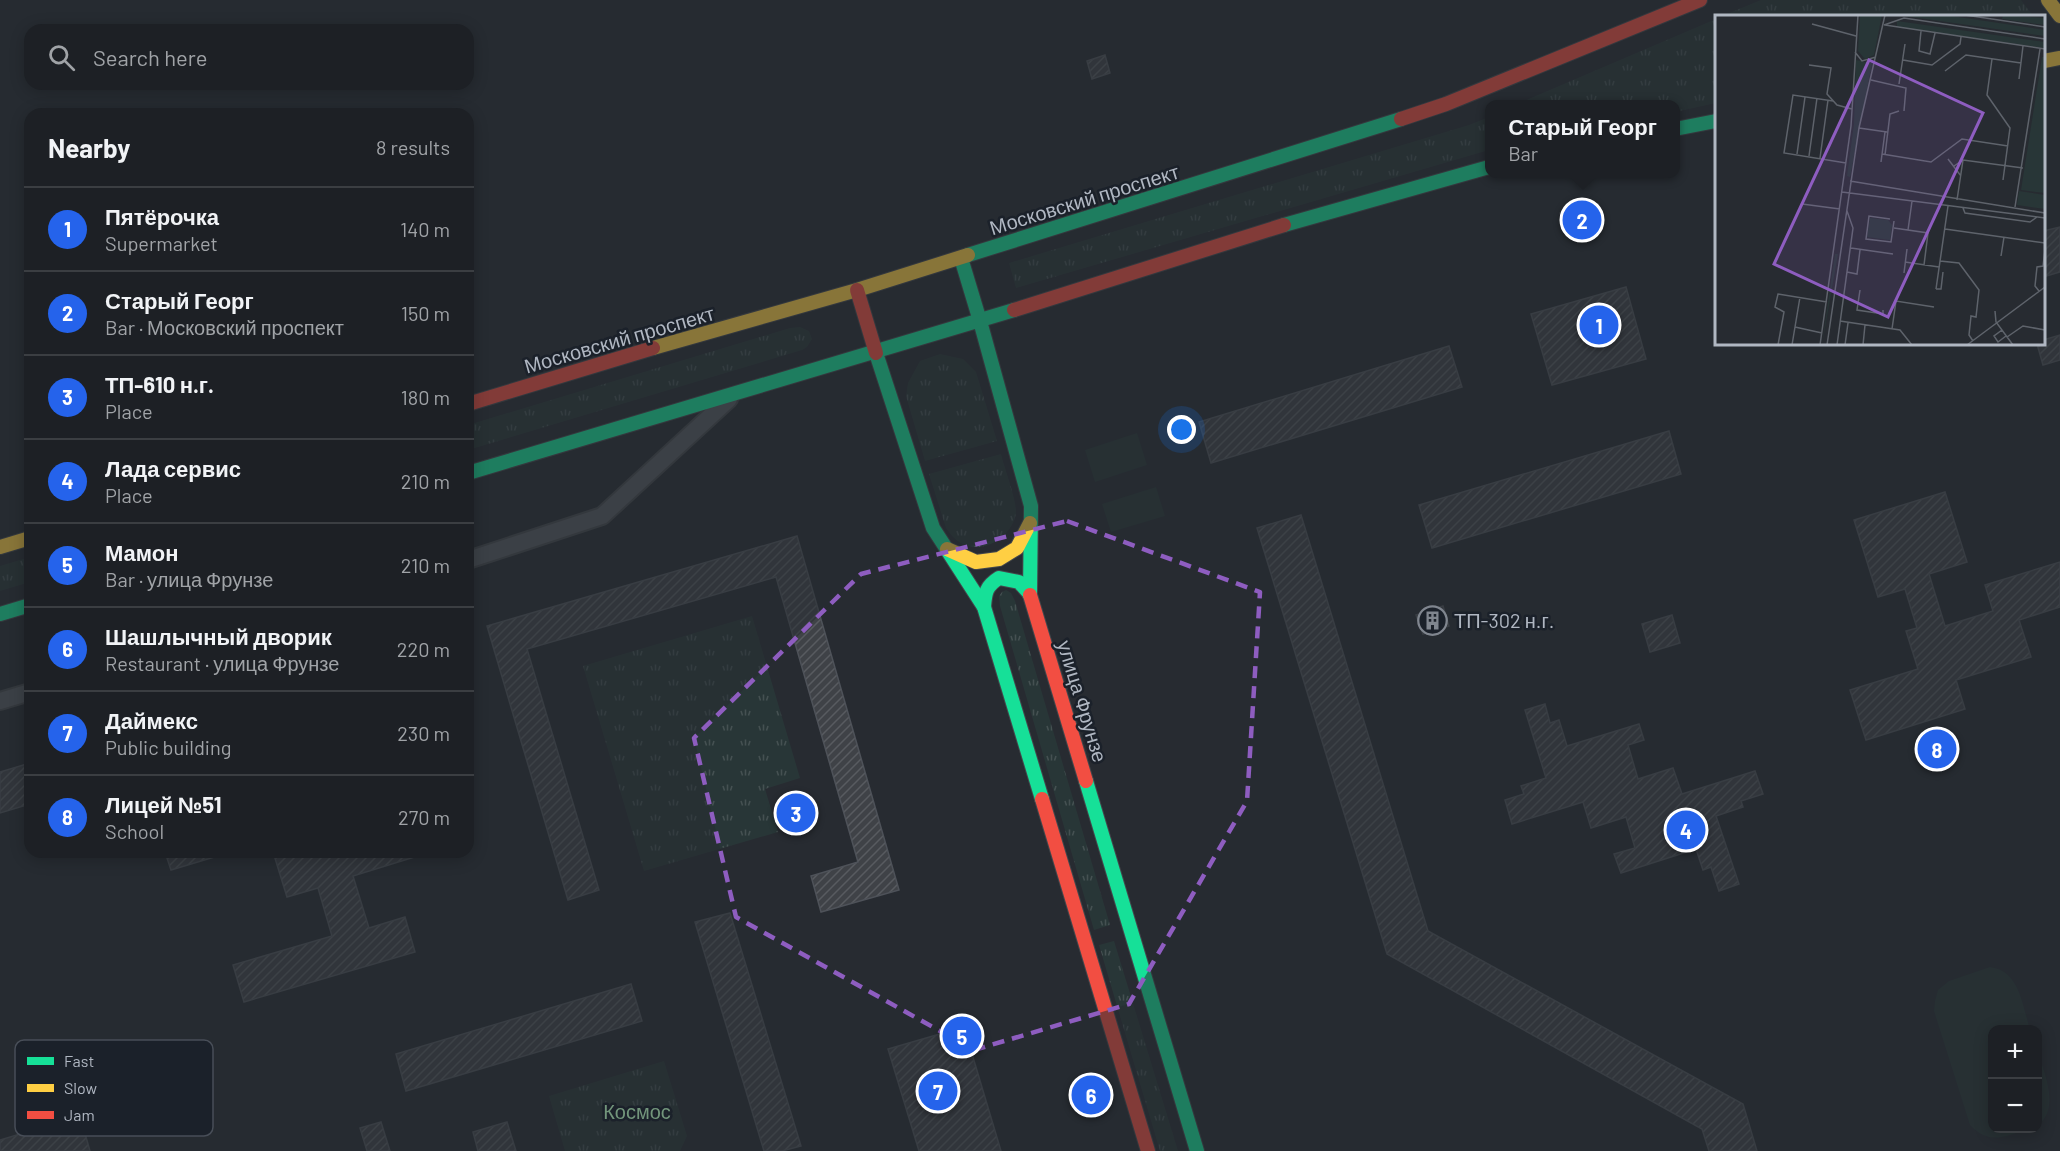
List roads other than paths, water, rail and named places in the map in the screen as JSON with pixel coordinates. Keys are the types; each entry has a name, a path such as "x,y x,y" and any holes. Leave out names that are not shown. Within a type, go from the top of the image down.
{"main road":[{"name":"Московский проспект","path":"474,402 707,332 857,290 1446,104 1700,0"},
{"path":"2048,0 2060,16"},
{"path":"2045,61 2060,58"},
{"path":"1680,128 1715,121"},
{"path":"474,471 980,321 1287,224 1485,168"},
{"name":"улица Фрунзе","path":"961,258 1031,506 1030,594 1197,1151"},
{"path":"857,290 933,528 984,607 1148,1151"},
{"path":"946,548 975,562 999,559 1017,548 1030,523"},
{"path":"0,547 24,540"},
{"path":"984,607 986,590 992,582 999,578 1019,582 1030,594"},
{"path":"0,614 24,607"}],"street":[{"path":"474,558 602,516 734,394"},
{"path":"0,701 24,694"}],"place":[{"name":"Старый Георг","path":"1582,220"},
{"name":"Пятёрочка","path":"1599,325"},
{"name":"ТП-302 н.г.","path":"1433,620"},
{"name":"Лицей №51","path":"1937,749"},
{"name":"ТП-610 н.г.","path":"796,813"},
{"name":"Лада сервис","path":"1686,830"},
{"name":"Мамон","path":"962,1036"},
{"name":"Даймекс","path":"938,1091"},
{"name":"Шашлычный дворик","path":"1091,1095"}],"park label":[{"name":"Космос","path":"637,1111"}]}
